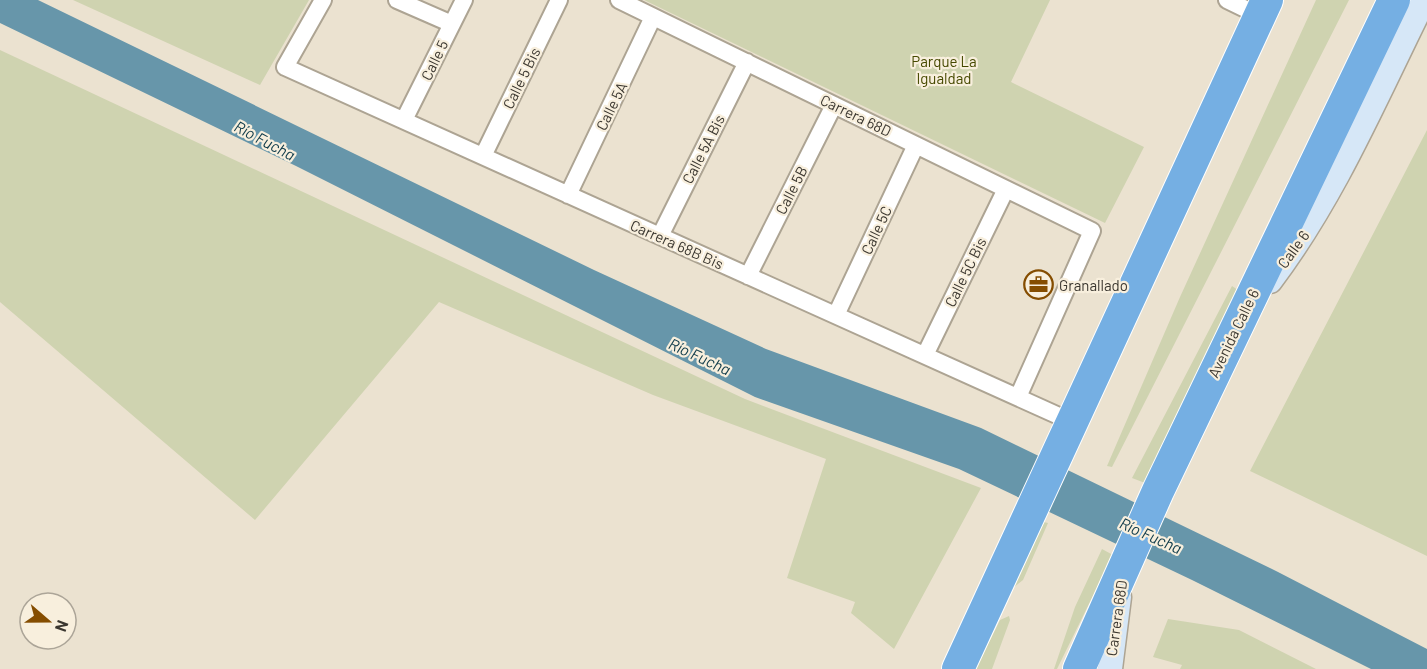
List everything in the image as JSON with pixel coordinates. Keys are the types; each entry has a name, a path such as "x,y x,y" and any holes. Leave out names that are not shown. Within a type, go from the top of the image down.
{"highway":[{"name":"Avenida Calle 6","path":"1079,669 1124,566 1237,324 1394,0"},
{"path":"958,669 1064,433 1263,8"}],"street":[{"name":"Carrera 68B Bis","path":"323,0 285,67 1018,397 1064,433"},
{"path":"397,0 452,24"},
{"name":"Calle 5","path":"404,120 464,0"},
{"name":"Calle 5 Bis","path":"483,156 559,0"},
{"name":"Carrera 68D","path":"619,0 1092,231 1018,397"},
{"path":"1227,0 1263,8"},
{"name":"Calle 6","path":"1237,324 1324,176 1412,0"},
{"name":"Calle 6","path":"1237,324 1306,232 1322,206 1424,0"},
{"name":"Calle 5A","path":"568,195 653,17"},
{"name":"Calle 5A Bis","path":"660,236 747,62"},
{"name":"Calle 5B","path":"748,276 834,105"},
{"name":"Calle 5C","path":"836,315 916,145"},
{"name":"Calle 5C Bis","path":"925,355 1006,189"},
{"name":"Carrera 68D","path":"1110,669 1124,566"}],"green space":[{"path":"73,0 309,0 260,85"},
{"name":"Parque La Igualdad","path":"644,0 1050,0 1011,82 1144,147 1105,223"},
{"path":"1316,0 1349,0 1112,467 1107,466 1180,297"},
{"path":"0,50 745,399 981,488 894,649 851,613 855,602 787,578 826,459 653,395 439,302 255,520 0,302"},
{"path":"1427,130 1427,556 1250,471"},
{"path":"1232,286 1238,290 1145,483 1132,478"},
{"path":"1039,521 1048,523 1023,580 1005,594"},
{"path":"1102,549 1113,555 1057,669 1054,669 1075,607"},
{"path":"1009,616 1010,620 992,669 976,669 1000,620"},
{"path":"1168,619 1239,630 1316,669 1180,669 1182,665 1153,657"}],"water":[{"name":"Río Fucha","path":"0,0 38,0 594,270 766,349 981,428 1278,572 1427,649 1427,669 1371,669 1192,580 959,469 755,397 296,166 0,23"}],"place":[{"name":"Granallado","path":"1038,285"}]}
